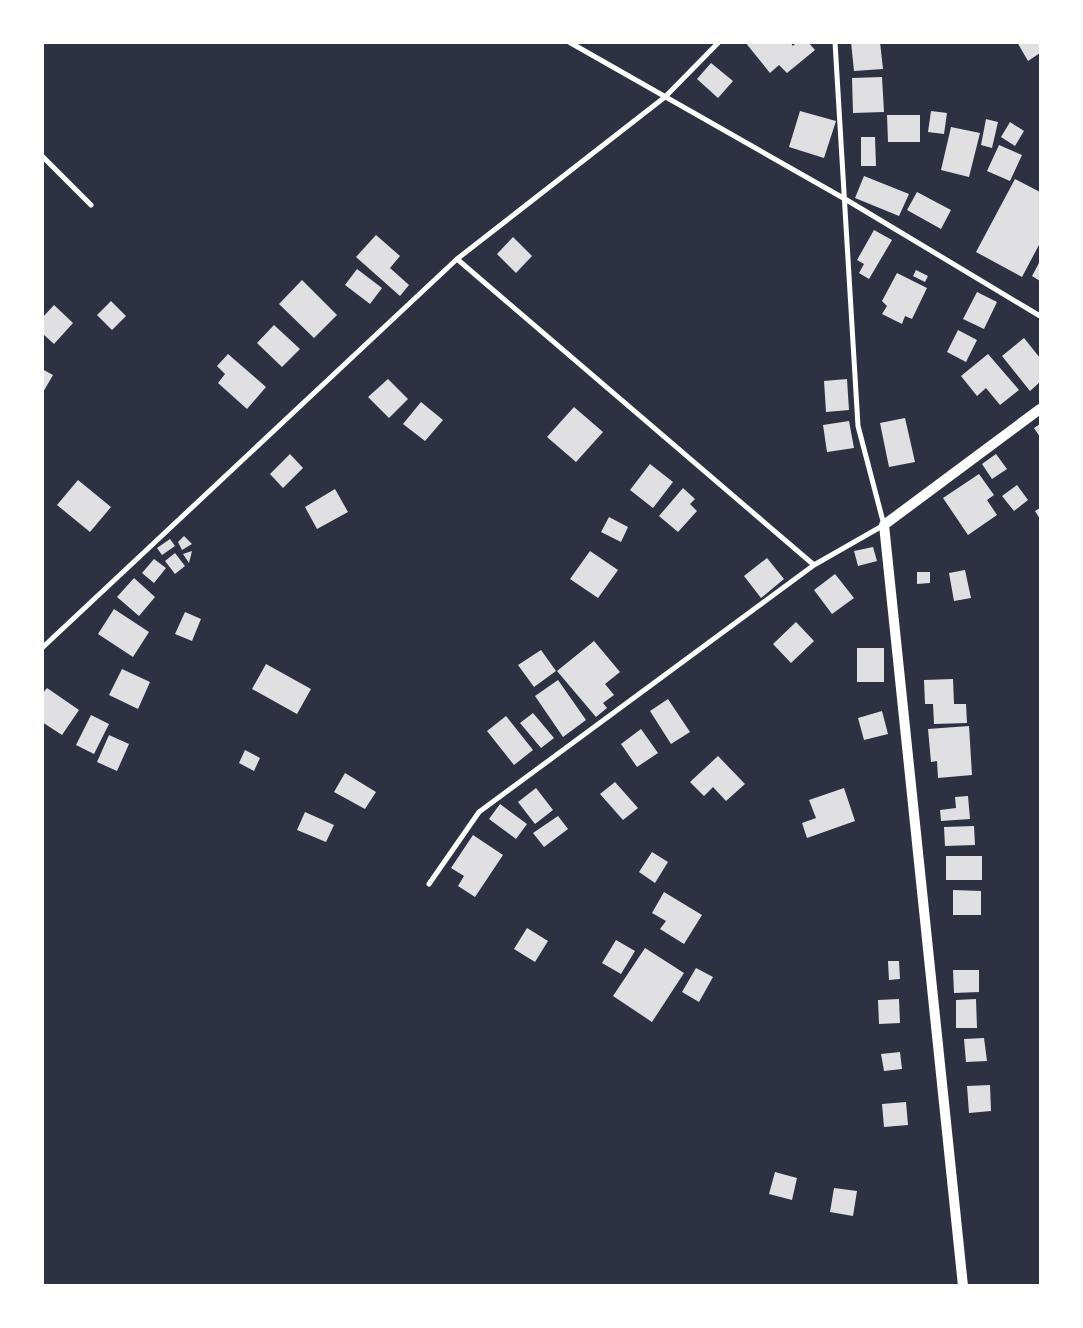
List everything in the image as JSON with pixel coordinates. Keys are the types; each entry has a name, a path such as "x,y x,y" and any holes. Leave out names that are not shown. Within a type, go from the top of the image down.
{"main road":[{"path":"963,1286 884,525 1040,409"}],"street":[{"path":"569,42 846,199 1040,316"},
{"path":"42,648 457,259 665,96 719,42"},
{"path":"429,884 480,812 814,565 884,525 858,426 846,199 835,42"},
{"path":"42,156 91,204"},
{"path":"457,259 814,565"}],"building":[{"path":"745,42 790,42 793,46 797,42 808,42 815,50 787,73 779,65 770,73"},
{"path":"851,42 880,42 883,69 854,71"},
{"path":"1017,42 1040,42 1040,53 1028,61"},
{"path":"711,63 733,81 718,98 697,79"},
{"path":"882,77 884,112 853,113 852,78"},
{"path":"800,111 836,121 824,158 789,147"},
{"path":"931,111 947,113 944,134 928,132"},
{"path":"887,115 920,115 920,142 888,142"},
{"path":"986,119 998,122 992,148 981,145"},
{"path":"1010,122 1024,131 1015,146 1001,137"},
{"path":"951,127 980,133 969,177 941,170"},
{"path":"861,137 875,137 876,166 861,166"},
{"path":"999,145 1022,155 1010,181 987,171"},
{"path":"864,176 909,194 899,216 855,198"},
{"path":"1015,179 1040,192 1040,243 1022,277 976,252"},
{"path":"917,192 951,210 941,229 907,210"},
{"path":"874,230 892,240 869,279 859,273 864,264 857,260"},
{"path":"376,235 400,256 390,268 409,285 400,296 356,257"},
{"path":"513,237 532,256 516,273 497,254"},
{"path":"1040,261 1040,281 1032,276"},
{"path":"357,269 382,288 370,304 345,285"},
{"path":"916,270 928,276 925,282 913,276"},
{"path":"897,273 927,288 912,319 905,316 902,324 882,314 887,306 882,301"},
{"path":"302,280 337,315 314,338 279,304"},
{"path":"977,292 997,302 984,329 963,319"},
{"path":"111,301 126,316 112,330 97,315"},
{"path":"54,305 73,323 54,344 42,333 42,318"},
{"path":"274,325 300,349 282,367 257,343"},
{"path":"958,330 977,340 966,362 947,352"},
{"path":"1024,338 1040,358 1040,382 1030,391 1002,356"},
{"path":"228,354 266,387 247,409 218,383 225,374 217,366"},
{"path":"988,354 1019,390 1000,405 986,388 977,396 961,376"},
{"path":"42,369 53,375 42,394"},
{"path":"388,379 408,399 389,418 368,397"},
{"path":"847,379 849,410 826,412 824,381"},
{"path":"421,402 443,420 425,441 403,424"},
{"path":"574,407 603,432 576,462 547,437"},
{"path":"905,418 915,462 889,467 880,423"},
{"path":"849,421 854,448 827,452 823,425"},
{"path":"1040,424 1040,437 1034,428"},
{"path":"290,454 303,468 283,488 270,474"},
{"path":"996,454 1007,469 992,479 982,464"},
{"path":"650,464 673,482 653,508 630,490"},
{"path":"979,474 994,495 987,500 997,515 968,535 943,498"},
{"path":"78,480 111,507 90,532 57,505"},
{"path":"1017,485 1028,500 1014,511 1002,496"},
{"path":"683,488 695,499 690,504 697,511 678,532 659,516"},
{"path":"335,489 348,512 317,529 305,507"},
{"path":"1040,508 1040,519 1035,511"},
{"path":"609,517 628,527 621,542 601,532"},
{"path":"184,536 192,544 182,550 178,542"},
{"path":"170,539 175,546 162,555 157,548"},
{"path":"873,547 877,561 858,566 854,551"},
{"path":"192,551 189,563 183,554"},
{"path":"590,551 618,570 598,598 570,579"},
{"path":"175,553 185,566 175,574 165,561"},
{"path":"767,558 784,579 761,598 744,576"},
{"path":"154,559 166,568 154,583 142,573"},
{"path":"965,570 971,598 954,601 949,573"},
{"path":"917,572 930,572 930,583 917,584"},
{"path":"835,574 854,598 832,614 814,590"},
{"path":"134,578 155,597 139,616 117,597"},
{"path":"114,609 149,632 133,657 98,634"},
{"path":"185,612 201,619 192,641 175,634"},
{"path":"796,622 814,641 791,663 773,644"},
{"path":"594,641 620,672 605,684 614,695 603,703 607,708 596,717 557,671"},
{"path":"857,648 884,648 884,682 857,682"},
{"path":"541,650 556,671 534,687 518,665"},
{"path":"266,664 311,689 297,714 252,689"},
{"path":"122,669 150,682 138,709 109,695"},
{"path":"953,679 954,704 966,704 967,723 934,724 933,704 925,704 924,680"},
{"path":"558,680 586,720 563,737 535,696"},
{"path":"47,688 79,710 62,735 42,722 42,694"},
{"path":"668,699 690,732 671,744 650,711"},
{"path":"882,711 888,734 864,740 858,718"},
{"path":"533,713 554,738 541,748 520,723"},
{"path":"91,715 109,724 94,754 76,745"},
{"path":"506,716 533,750 514,765 487,731"},
{"path":"969,726 972,775 938,778 937,761 931,762 928,729"},
{"path":"641,729 658,753 637,767 621,744"},
{"path":"109,735 129,744 117,771 97,762"},
{"path":"245,750 260,758 254,771 239,763"},
{"path":"718,756 745,784 726,801 713,787 704,796 690,782"},
{"path":"345,773 376,792 365,809 334,792"},
{"path":"615,782 638,808 623,820 600,794"},
{"path":"536,788 553,810 535,824 518,802"},
{"path":"844,788 855,821 807,838 802,823 816,818 809,800"},
{"path":"968,796 970,819 941,821 940,810 956,808 955,797"},
{"path":"500,804 527,824 516,839 489,819"},
{"path":"305,812 334,825 326,842 297,830"},
{"path":"558,816 568,829 544,847 533,833"},
{"path":"974,826 975,845 945,846 944,827"},
{"path":"473,835 503,855 475,897 458,886 464,876 451,868"},
{"path":"652,852 668,862 655,883 639,872"},
{"path":"946,856 982,856 982,880 946,880"},
{"path":"953,890 981,891 981,915 953,915"},
{"path":"664,892 702,915 684,944 660,929 666,921 652,913"},
{"path":"527,928 548,941 535,962 514,949"},
{"path":"616,940 635,951 621,974 602,963"},
{"path":"645,948 684,973 652,1022 613,996"},
{"path":"888,961 899,961 900,979 889,980"},
{"path":"696,968 713,977 699,1002 682,992"},
{"path":"953,970 979,970 979,992 954,993"},
{"path":"899,999 900,1023 879,1024 878,1000"},
{"path":"976,999 977,1028 956,1028 956,1000"},
{"path":"984,1038 987,1061 966,1062 964,1039"},
{"path":"900,1052 902,1069 884,1071 881,1054"},
{"path":"990,1085 991,1111 969,1113 967,1086"},
{"path":"906,1102 908,1125 884,1127 882,1104"},
{"path":"775,1172 797,1178 792,1200 769,1194"},
{"path":"834,1188 857,1191 853,1216 830,1212"}]}
